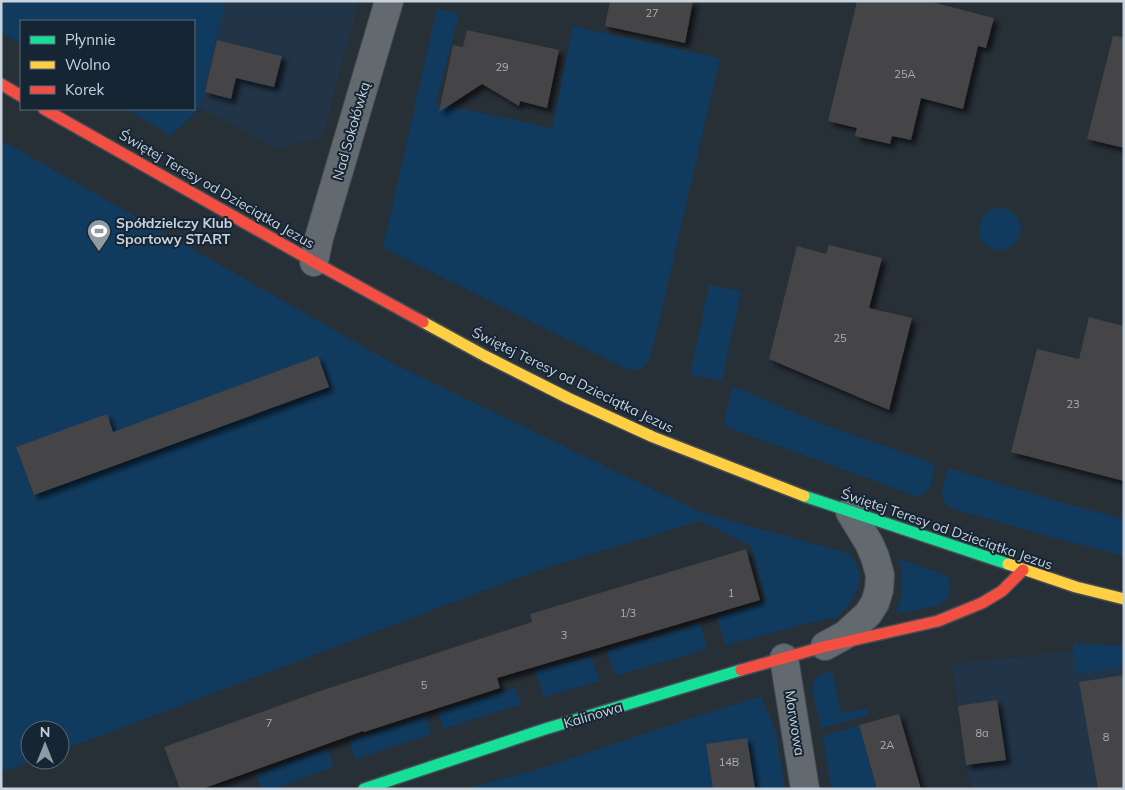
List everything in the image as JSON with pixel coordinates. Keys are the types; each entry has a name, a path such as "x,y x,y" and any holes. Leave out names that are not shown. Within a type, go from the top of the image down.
{"street":[{"name":"Nad Sokołówką","path":"314,262 319,238 389,1"},
{"path":"1,84 20,95"},
{"name":"Świętej Teresy od Dzieciątka Jezus","path":"46,110 314,262 485,356 568,398 654,437 780,487 1023,570 1076,587 1124,599"},
{"name":"Kalinowa","path":"823,647 846,635 868,614 875,604 879,590 880,575 875,557 869,543 850,512"},
{"name":"Kalinowa","path":"364,789 545,729 784,658 823,647 938,621 982,604 1002,591 1023,570"},
{"name":"Morwowa","path":"784,658 805,789"}],"shaded area":[{"path":"1,1 225,1 200,108 171,136 129,110 195,110 195,20 20,20 20,43 1,32"},
{"path":"225,1 359,1 322,137 278,149 200,108"},
{"path":"437,8 459,14 436,103 552,128 573,26 720,58 650,360 640,370 627,369 383,248"},
{"path":"1,140 394,364 700,512 850,554 857,564 860,575 855,596 837,618 826,619 725,645 717,617 766,601 751,546 700,521 536,571 70,747 70,720 20,720 20,765 1,772"},
{"path":"1000,208 1015,214 1021,229 1015,244 1000,250 985,244 979,229 985,214"},
{"path":"709,285 741,291 722,381 690,375"},
{"path":"733,386 822,424 935,464 929,489 926,493 916,496 726,427 724,422"},
{"path":"949,468 1063,503 1124,519 1124,556 948,507 942,493"},
{"path":"899,559 946,575 950,588 946,600 933,606 896,614 902,586"},
{"path":"700,623 707,649 615,676 607,651"},
{"path":"1073,643 1124,646 1124,666 1077,674"},
{"path":"1074,651 1124,654 1124,789 973,789 966,765 952,664"},
{"path":"591,656 600,681 544,697 535,671"},
{"path":"832,670 841,713 867,709 869,715 821,728 812,688 817,676"},
{"path":"515,688 521,704 444,729 438,712"},
{"path":"761,696 776,732 785,789 755,789 746,738 706,744 713,789 464,789 542,768"},
{"path":"426,716 431,734 356,759 349,741"},
{"path":"859,725 877,789 831,789 823,736"},
{"path":"327,748 333,767 274,789 262,789 256,775"}],"building":[{"path":"610,1 693,1 685,43 605,26"},
{"path":"857,1 928,1 994,18 986,48 978,46 963,109 921,98 911,140 892,136 890,144 855,136 857,128 828,121"},
{"path":"467,30 559,50 547,108 520,101 519,106 482,84 439,112 453,45 463,47"},
{"path":"1113,36 1124,37 1124,148 1087,139"},
{"path":"217,40 282,56 274,87 236,78 231,99 205,92"},
{"path":"829,245 882,258 869,308 912,318 889,410 769,359 797,246 826,254"},
{"path":"1089,317 1124,326 1124,481 1011,452 1037,349 1079,359"},
{"path":"318,356 329,387 34,495 16,447 107,414 113,432"},
{"path":"746,549 760,600 497,678 500,688 363,731 202,789 180,789 164,747 323,690 532,622 530,614"},
{"path":"1124,675 1124,789 1098,789 1079,682"},
{"path":"997,700 1006,760 966,765 958,706"},
{"path":"899,714 921,789 877,789 859,725"},
{"path":"747,738 755,789 713,789 706,744"}],"traffic: fast":[{"path":"804,496 1008,564"},
{"path":"364,789 545,729 741,670"}],"traffic: slow":[{"path":"423,322 568,398 653,437 804,496"},
{"path":"1008,564 1076,587 1124,599"}],"traffic: jam":[{"path":"1,84 20,95"},
{"path":"46,110 423,322"},
{"path":"741,670 823,647 938,621 982,603 1002,591 1023,570"}],"place":[{"name":"Spółdzielczy Klub Sportowy START","path":"99,252"}]}
